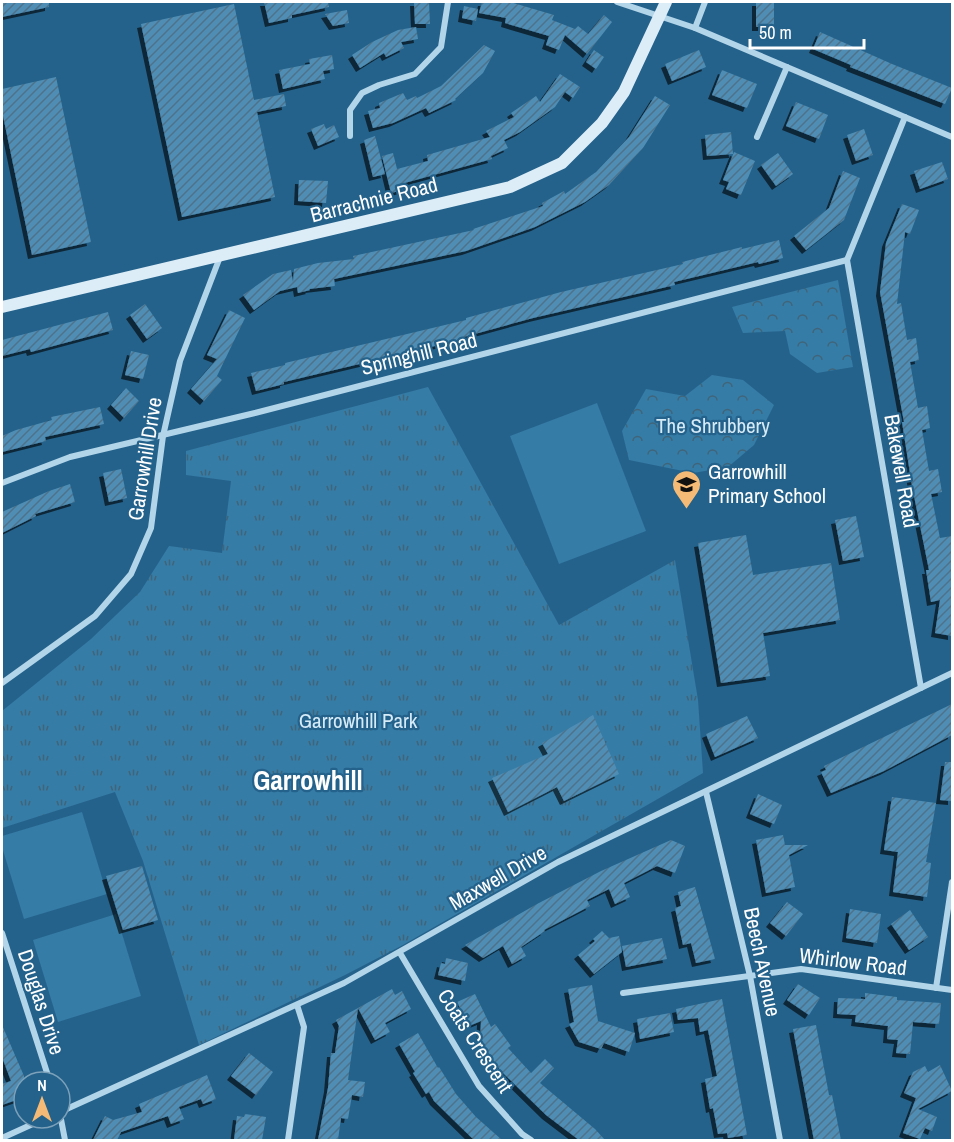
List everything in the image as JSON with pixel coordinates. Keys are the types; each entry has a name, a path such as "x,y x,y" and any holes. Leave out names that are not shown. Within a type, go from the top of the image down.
{"main road":[{"name":"Barrachnie Road","path":"2,307 510,187 562,163 602,123 624,92 666,2"}],"street":[{"path":"350,136 350,110 362,93 415,74 441,47 448,2"},
{"path":"617,2 694,28 952,137"},
{"path":"694,28 705,2"},
{"path":"757,137 787,68"},
{"path":"847,260 905,117"},
{"name":"Garrowhill Drive","path":"2,683 95,616 131,574 152,528 163,436 180,361 221,256"},
{"name":"Springhill Road","path":"2,483 70,457 163,436 847,260"},
{"name":"Bakewell Road","path":"847,260 921,688"},
{"name":"Maxwell Drive","path":"72,1108 297,1005 400,953 558,862 952,673"},
{"name":"Beech Avenue","path":"706,792 750,976 780,1140"},
{"path":"936,988 952,882"},
{"name":"Douglas Drive","path":"2,933 46,1070"},
{"name":"Coats Crescent","path":"400,953 480,1086 522,1134 531,1140"},
{"name":"Whirlow Road","path":"623,993 801,969 952,990"},
{"path":"288,1140 304,1027 297,1005"},
{"path":"2,1138 20,1130"}],"green space":[{"path":"838,280 853,367 817,373 790,354 785,331 743,333 732,307"},
{"name":"The Shrubbery","path":"712,375 743,380 774,405 754,445 728,467 693,473 629,460 622,431 646,389 685,396"},
{"name":"Garrowhill Park","path":"428,387 559,625 675,560 698,700 703,773 401,946 199,1045 143,861 115,792 2,828 2,711 91,639 140,592 169,546 222,553 231,481 186,475 186,451"},
{"path":"597,403 646,531 559,564 510,436"},
{"path":"82,812 107,894 24,919 2,847 2,836"},
{"path":"116,914 141,996 58,1022 33,940"}],"building":[{"path":"2,2 49,2 49,7 2,17"},
{"path":"264,2 328,2 329,7 292,15 292,18 269,23"},
{"path":"414,2 429,2 430,24 415,24"},
{"path":"482,2 510,2 554,15 552,20 575,29 578,26 588,34 604,15 612,22 587,54 565,35 559,50 546,45 549,36 505,23 506,18 479,13"},
{"path":"756,2 774,2 774,27 756,27"},
{"path":"234,4 254,100 284,94 286,106 257,112 275,197 182,217 141,24"},
{"path":"464,6 478,9 476,21 462,18"},
{"path":"347,10 349,23 333,26 325,14"},
{"path":"416,27 418,39 401,42 404,48 386,57 384,53 360,68 352,55 372,42 398,30"},
{"path":"820,32 952,88 945,104 850,67 851,65 813,49"},
{"path":"484,45 495,51 483,73 456,100 429,113 426,108 393,123 373,128 368,111 380,108 379,103 403,93 407,100 416,96 417,98 441,86"},
{"path":"594,50 604,57 596,69 586,62"},
{"path":"699,50 706,67 672,81 665,64"},
{"path":"332,55 334,69 323,71 325,79 283,89 279,70 310,64 309,59"},
{"path":"722,70 757,84 747,108 712,95"},
{"path":"560,74 580,87 573,98 565,92 555,107 520,132 504,140 508,148 491,156 492,159 401,184 403,190 391,193 382,156 393,153 397,169 428,161 427,155 490,137 486,131 514,117 511,113 536,96 540,102"},
{"path":"56,77 91,242 32,255 2,111 2,89"},
{"path":"655,96 670,105 643,148 609,185 585,202 535,227 466,251 334,279 335,286 309,289 298,293 297,287 280,291 254,310 243,295 273,274 291,270 293,282 294,269 318,263 354,259 353,256 474,230 543,206 542,203 564,191 565,194 596,172 629,137"},
{"path":"796,102 828,115 819,139 786,126"},
{"path":"324,124 326,129 334,125 339,137 318,146 311,129"},
{"path":"864,129 873,155 856,161 847,135"},
{"path":"731,132 733,154 707,156 705,135"},
{"path":"375,136 385,174 373,177 364,140"},
{"path":"734,152 755,161 741,195 726,189 729,182 723,180"},
{"path":"778,153 793,174 776,186 761,165"},
{"path":"942,162 948,179 920,189 914,171"},
{"path":"843,171 860,178 844,220 806,250 794,236 829,208"},
{"path":"299,180 328,181 326,203 298,201"},
{"path":"902,204 919,210 910,234 905,232 897,304 901,303 907,340 916,338 919,360 910,362 918,408 927,406 930,428 922,430 929,471 938,469 942,492 931,494 940,538 952,536 952,636 935,633 940,600 931,602 926,570 929,570 912,486 902,422 904,422 880,292 886,243"},
{"path":"779,240 783,258 674,282 675,285 533,318 460,338 460,340 284,382 284,384 256,391 251,373 466,320 466,318 561,292"},
{"path":"145,304 162,328 147,339 130,315"},
{"path":"229,310 245,318 217,376 222,380 204,401 191,389 217,359 207,355"},
{"path":"108,312 113,330 31,352 30,349 2,356 2,340"},
{"path":"131,351 149,355 143,379 125,375"},
{"path":"126,388 139,401 124,418 111,405"},
{"path":"100,407 104,424 45,437 46,441 2,452 2,436 52,420 51,417"},
{"path":"121,469 127,498 109,502 103,473"},
{"path":"70,484 75,502 35,514 36,516 2,533 2,512"},
{"path":"856,516 864,557 843,561 835,520"},
{"name":"Garrowhill Primary School","path":"746,535 753,575 831,563 840,620 763,633 770,676 721,683 698,543"},
{"path":"952,704 952,735 884,771 831,793 821,772 826,770 824,766"},
{"path":"593,715 619,774 564,801 557,787 508,812 492,778 548,754 542,743"},
{"path":"747,716 758,738 715,757 706,734"},
{"path":"945,762 952,762 952,801 940,800"},
{"path":"758,794 782,805 774,824 750,814"},
{"path":"892,797 936,803 926,862 931,863 927,897 893,892 898,852 884,850"},
{"path":"783,835 785,845 808,845 789,855 795,887 766,893 756,840"},
{"path":"671,840 685,846 675,873 657,866 624,883 630,897 615,904 609,889 587,900 590,906 544,930 521,947 526,956 512,964 503,946 483,958 465,945 601,871"},
{"path":"142,866 158,920 123,930 106,876"},
{"path":"695,887 715,959 696,963 691,943 683,945 675,908 681,906 678,892"},
{"path":"787,902 803,914 786,936 770,923"},
{"path":"850,909 881,914 877,943 846,938"},
{"path":"910,910 928,937 909,950 891,924"},
{"path":"602,931 609,938 619,936 622,952 594,974 578,955 595,941 593,939"},
{"path":"662,938 667,959 626,967 622,946"},
{"path":"446,958 468,963 465,981 438,975 441,963 445,964"},
{"path":"798,984 820,998 809,1015 787,1000"},
{"path":"592,985 598,1021 635,1033 629,1052 604,1043 601,1049 579,1042 569,1024 574,1022 568,989"},
{"path":"392,989 395,995 402,991 411,1009 385,1023 390,1032 375,1040 358,1008"},
{"path":"865,993 897,997 897,1000 941,1003 939,1024 913,1022 910,1054 896,1053 898,1040 887,1039 888,1026 855,1022 856,1015 837,1014 838,998 865,999"},
{"path":"475,994 491,1027 495,1024 511,1046 508,1048 531,1073 545,1059 554,1068 540,1083 605,1140 579,1140 546,1115 500,1070 480,1041 481,1021 469,1026 457,1002"},
{"path":"722,999 747,1135 728,1138 727,1133 718,1134 713,1108 710,1109 705,1079 717,1076 708,1030 700,1032 698,1018 678,1020 676,1009"},
{"path":"358,1008 348,1080 365,1082 363,1097 352,1095 348,1119 341,1118 338,1140 318,1140 328,1088 331,1053 335,1053 339,1026 336,1020"},
{"path":"670,1013 674,1032 640,1039 637,1019"},
{"path":"2,1025 21,1070 12,1070 12,1101 2,1105 2,1084 11,1081 2,1057"},
{"path":"816,1025 829,1095 832,1095 841,1140 814,1140 793,1029"},
{"path":"418,1033 456,1094 476,1117 502,1140 474,1140 434,1101 429,1092 426,1094 399,1044"},
{"path":"249,1053 273,1072 256,1095 231,1076"},
{"path":"940,1065 952,1091 918,1109 937,1117 932,1131 925,1128 920,1139 903,1133 916,1098 904,1093 913,1072 925,1066 928,1072"},
{"path":"207,1075 216,1099 203,1104 201,1099 179,1107 184,1119 171,1124 168,1116 121,1132 117,1140 93,1140 105,1116 113,1120 142,1112 139,1104"},
{"path":"245,1114 266,1117 262,1140 234,1140 237,1116 244,1117"}],"place":[{"name":"Garrowhill Primary School","path":"687,510"}],"district":[{"name":"Garrowhill","path":"308,781"}]}
